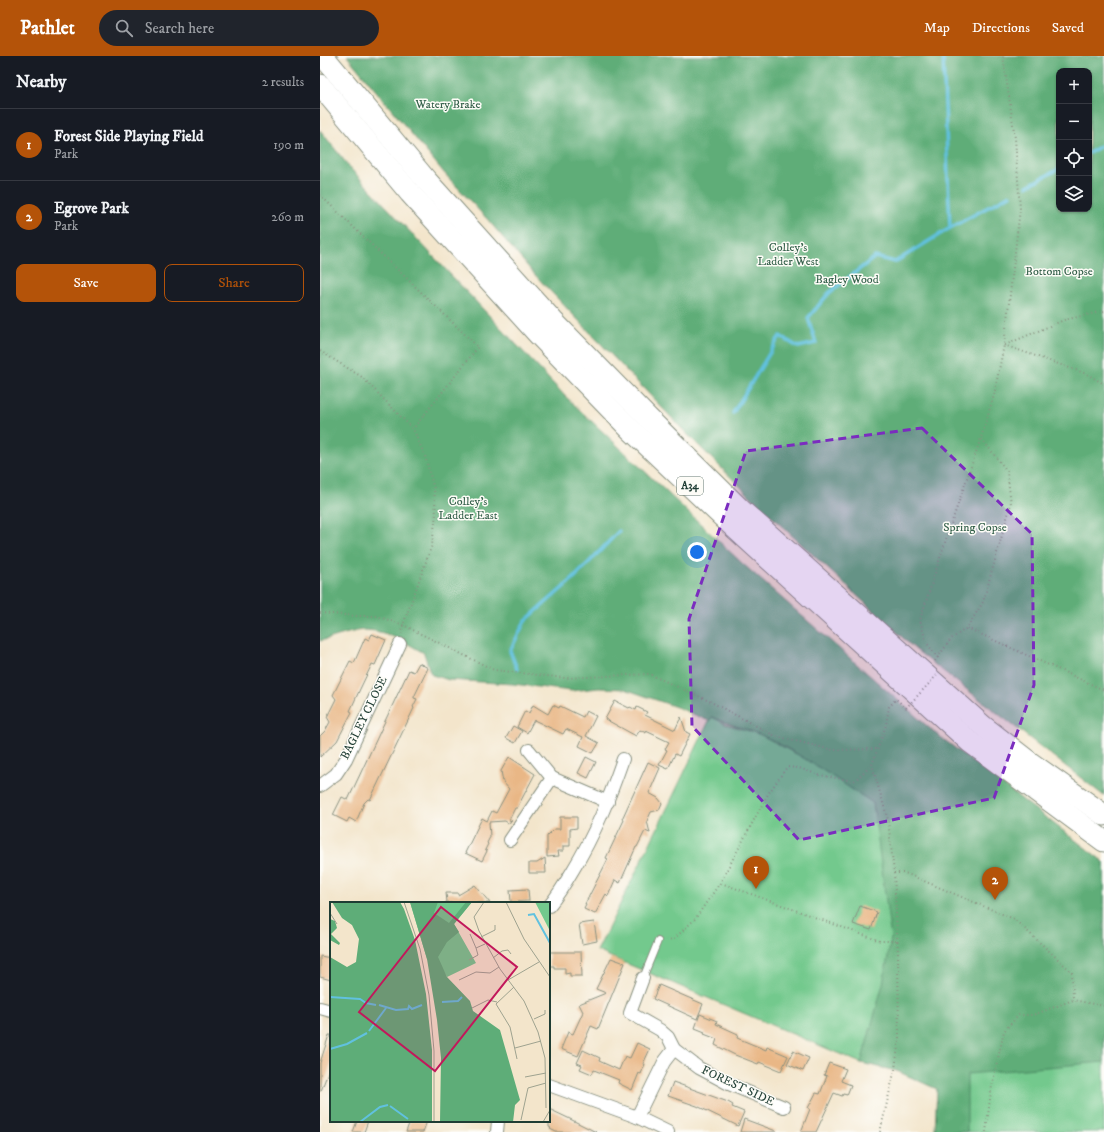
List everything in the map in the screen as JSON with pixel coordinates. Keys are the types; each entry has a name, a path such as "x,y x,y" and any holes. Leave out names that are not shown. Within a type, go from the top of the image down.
{"highway":[{"name":"A34","path":"324,56 426,180 553,321 646,417 729,498 878,634 983,726 1028,761 1104,815"},
{"name":"A34","path":"320,85 410,193 538,334 631,430 727,522 970,742 1104,841"}],"street":[{"name":"BAGLEY CLOSE","path":"320,786 336,774 346,759 400,644"},
{"path":"529,750 552,778 608,802"},
{"path":"550,905 559,895 580,858 608,802 623,760"},
{"path":"510,840 552,778"},
{"name":"FOREST SIDE","path":"643,978 630,1013 660,1030 668,1037 674,1049 699,1068 729,1084 784,1107"},
{"path":"320,1008 330,1011"},
{"path":"637,1117 664,1062 674,1049"},
{"path":"550,1085 637,1117 668,1132"},
{"path":"497,1132 498,1122"}],"lane":[{"path":"643,978 658,941"}],"path":[{"path":"981,438 1007,471 1011,504 983,602 967,628 951,639 938,658 926,642 920,620 994,395 1004,345 1020,209 1015,138 1003,56"},
{"path":"320,195 478,347 413,429"},
{"path":"1004,345 1064,320 1104,312"},
{"path":"1004,345 1087,374 1104,384"},
{"path":"320,351 362,377 413,429 425,456 434,489 436,514 432,546 403,625 402,641 400,644"},
{"path":"320,613 377,616 403,625 494,670 565,678 650,674 709,701 775,736 833,750 878,749"},
{"path":"967,628 1104,690"},
{"path":"658,941 674,939 695,919 720,883 768,794 787,767 798,768 819,775 854,781 872,765 888,716 889,707 896,699 906,708 939,673"},
{"path":"872,765 888,820 894,872 897,942 899,1038 895,1069 880,1132"},
{"path":"894,872 905,873 1014,919 1072,972 1073,1000"},
{"path":"720,883 880,941 897,942"},
{"path":"986,1132 991,1091 1004,1031 1020,1015 1033,1015 1073,1000 1104,1006"}],"highlighted area":[{"path":"922,428 1032,534 1034,685 994,798 799,840 692,726 689,619 746,451"}],"green space":[{"name":"Bagley Wood","path":"347,56 1104,56 1104,796 916,650 760,506 690,437 535,275 488,220 445,174"},
{"name":"Colley's Ladder East","path":"320,130 351,169 565,396 743,564 934,732 1104,862 1104,1062 967,1074 967,1132 935,1132 937,1089 897,1071 861,1063 883,984 891,939 873,803 804,758 761,735 712,717 709,721 679,708 625,689 599,688 571,691 513,684 449,680 432,675 424,653 389,635 374,631 361,630 320,641"},
{"path":"712,717 725,724 760,734 794,753 1046,819 1104,862 1104,1132 935,1132 937,1089 897,1071 861,1063 597,951"}],"building":[{"path":"372,634 386,640 375,665 372,664 350,711 352,712 337,741 320,757 320,736 330,722 327,717 336,699 333,695 350,661 354,663 365,638 369,640"},
{"path":"419,663 428,668 414,697 417,699 413,707 414,708 370,800 368,799 364,803 356,822 349,818 347,822 333,815 342,797 348,800 409,670 414,672"},
{"path":"615,701 636,710 637,707 647,712 645,715 675,730 681,717 686,732 690,734 679,756 675,754 668,769 659,765 667,750 665,749 669,742 646,731 646,733 640,730 636,736 605,719"},
{"path":"533,705 548,714 553,705 559,708 560,706 583,717 586,711 596,716 586,736 599,743 593,753 579,746 583,737 566,729 563,734 534,720 527,733 517,727 525,711 529,713"},
{"path":"513,726 522,731 515,743 506,738"},
{"path":"509,757 535,774 509,820 512,821 508,823 505,821 489,822 490,837 485,850 487,851 482,861 465,853 482,818 487,821 492,811 496,813 509,789 503,782 501,771"},
{"path":"586,757 596,762 588,778 578,773"},
{"path":"648,762 660,768 649,793 658,798 662,803 659,810 651,812 647,821 650,833 645,831 620,883 615,880 608,896 606,894 595,914 584,909 585,904 608,859 606,858 624,820 622,819"},
{"path":"560,817 577,817 577,828 570,829 570,846 563,846 563,851 558,851 559,856 547,857 547,836 554,829 560,829"},
{"path":"545,858 546,873 529,873 529,863 537,863"},
{"path":"475,885 489,902 447,902 446,893 458,893 458,895"},
{"path":"528,889 529,901 511,902 510,890"},
{"path":"860,906 877,912 871,930 853,924"},
{"path":"594,922 597,941 582,944 579,924"},
{"path":"550,952 581,952 582,976 570,976 570,973 565,974 565,968 554,968 554,966 550,966"},
{"path":"320,956 330,958 330,980 320,977"},
{"path":"611,958 625,963 598,1029 591,1026 578,1056 561,1049 568,1032 573,1034 583,1012 579,1004 606,993 596,989"},
{"path":"659,985 703,1004 697,1019 653,999"},
{"path":"700,1014 717,1021 716,1024 738,1034 737,1038 766,1050 767,1047 788,1056 781,1071 759,1062 758,1064 735,1055 715,1045 717,1039 704,1034 705,1032 695,1028"},
{"path":"330,1035 330,1067 321,1091 320,1063"},
{"path":"637,1043 650,1049 643,1064 645,1064 641,1074 639,1073 632,1090 618,1083 619,1080 594,1070 592,1074 580,1069 582,1065 577,1063 583,1050 600,1058 599,1061 619,1070 625,1056 630,1058"},
{"path":"793,1051 809,1058 803,1071 787,1064"},
{"path":"829,1063 846,1069 841,1081 851,1085 847,1095 843,1094 842,1096 834,1093 816,1132 801,1132 810,1109 808,1108 816,1093 820,1094 827,1076 824,1075"},
{"path":"673,1082 728,1102 733,1105 732,1107 744,1112 738,1126 697,1106 668,1096"},
{"path":"550,1109 596,1132 556,1132 549,1127"},
{"path":"744,1119 776,1131 776,1132 740,1132"},
{"path":"357,1122 368,1122 364,1132 353,1132"},
{"path":"410,1122 427,1122 423,1132 406,1132"}],"waterway":[{"path":"943,56 950,228"},
{"path":"1092,151 1101,146 1104,146"},
{"path":"1027,186 1056,171"},
{"path":"733,413 780,336 798,347 816,343 808,318 829,293 875,257 895,262 950,228 1010,195"},
{"path":"517,669 510,651 525,621 574,578 619,531"}],"place":[{"name":"Forest Side Playing Field","path":"756,889"},
{"name":"Egrove Park","path":"995,900"}],"park label":[{"name":"Watery Brake","path":"448,104"},
{"name":"Colley's Ladder West","path":"788,254"},
{"name":"Bottom Copse","path":"1059,271"},
{"name":"Spring Copse","path":"975,527"}]}
